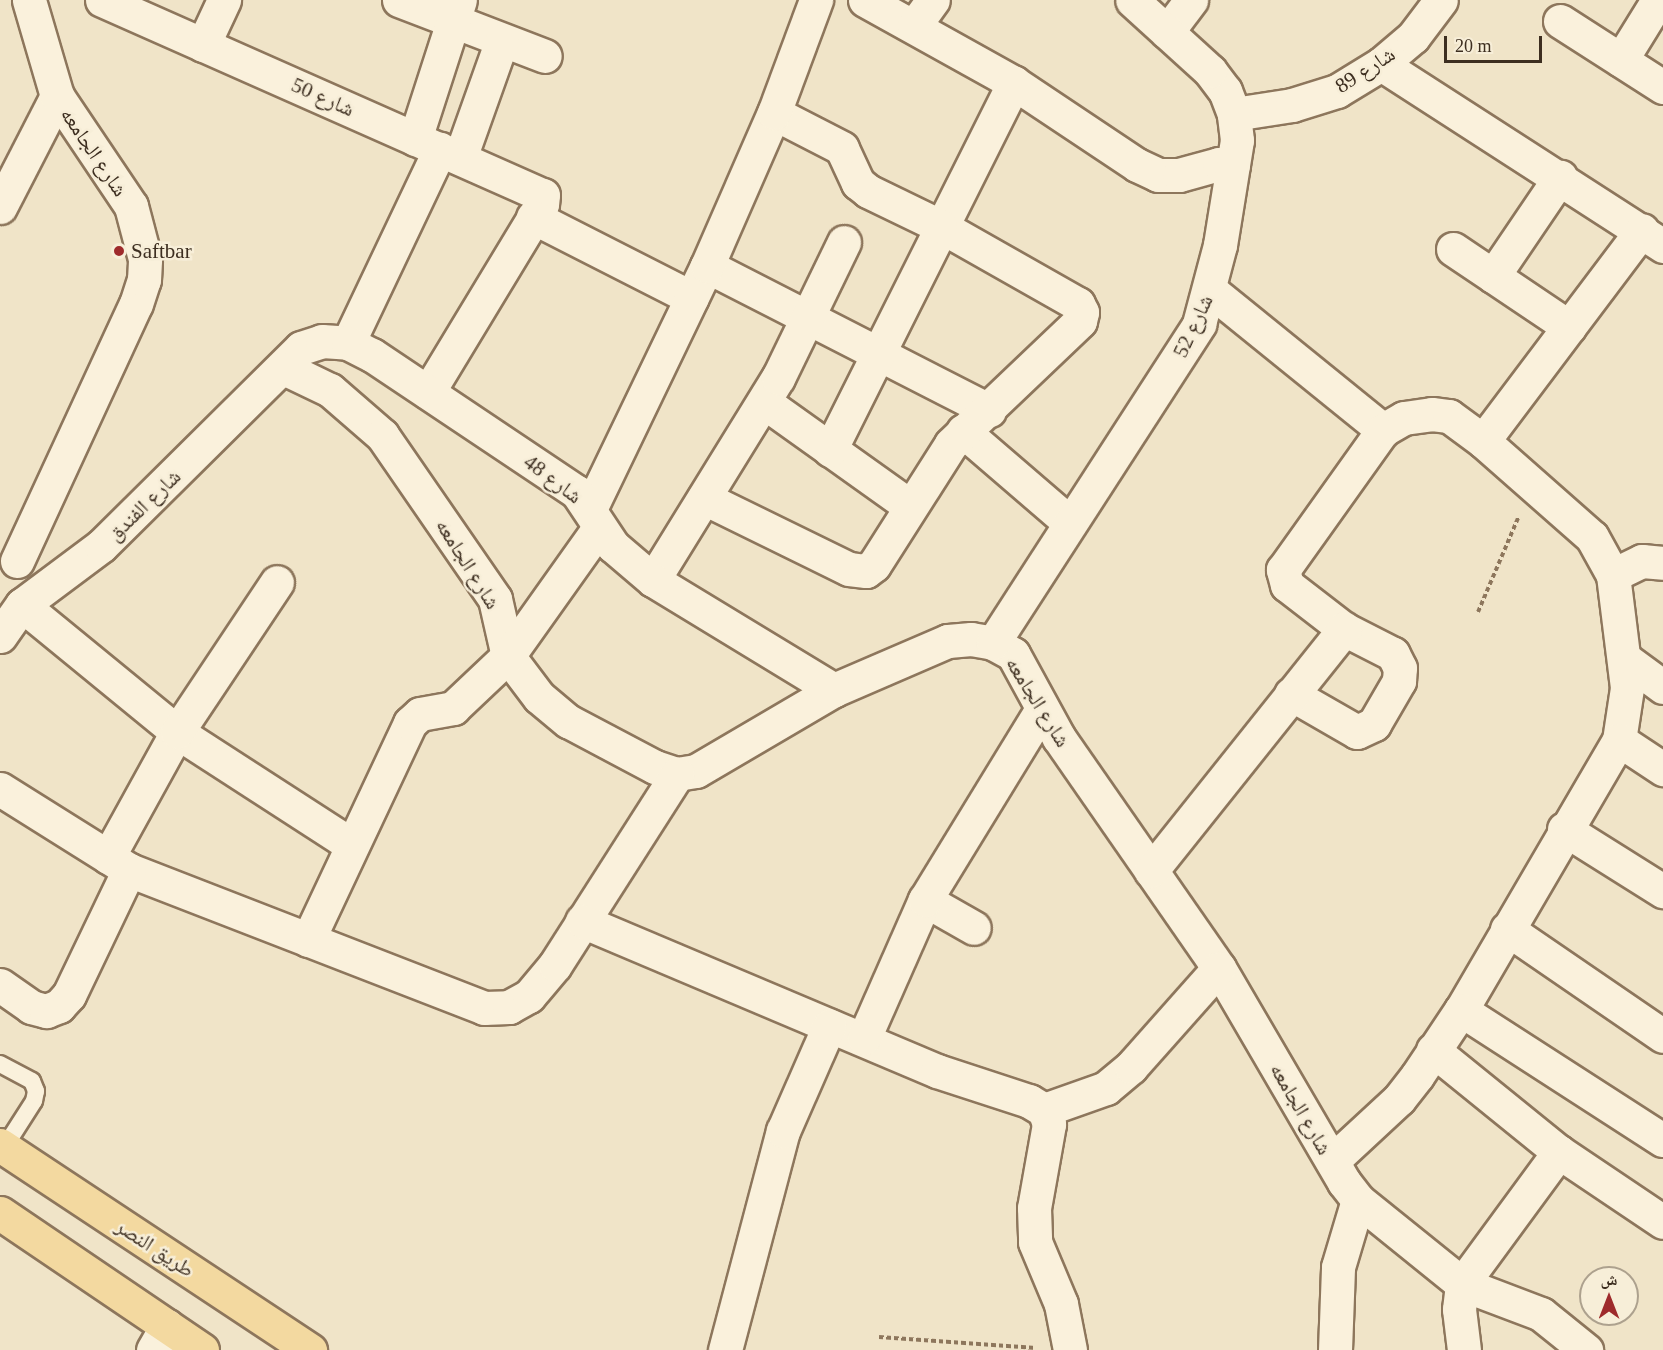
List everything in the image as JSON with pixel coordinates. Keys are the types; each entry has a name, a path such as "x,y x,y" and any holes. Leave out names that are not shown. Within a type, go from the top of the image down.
{"main road":[{"name":"طريق النصر","path":"2,1147 310,1350"},
{"path":"0,1213 160,1338 202,1350"}],"street":[{"name":"شارع الجامعه","path":"8,556 136,304 144,280 145,259 131,206 57,96 29,0"},
{"name":"شارع 50","path":"102,0 438,149 692,298"},
{"path":"202,45 224,0"},
{"path":"399,0 457,10 502,40 545,56"},
{"path":"308,940 350,844 410,723 420,714 453,708 508,656 594,518 774,113 816,0"},
{"path":"865,0 1014,83 1137,165 1158,175 1179,175 1220,164 1233,165"},
{"path":"914,26 933,0"},
{"name":"شارع 52","path":"993,642 1172,371 1199,324 1210,290 1237,140 1234,114 1225,91 1210,71 1132,0"},
{"path":"1167,32 1191,0"},
{"name":"شارع 89","path":"1234,114 1292,105 1337,91 1381,64 1413,36 1441,0"},
{"path":"1621,60 1658,0"},
{"path":"438,149 457,10"},
{"path":"1560,21 1663,87"},
{"path":"284,368 301,348 322,341 348,343 438,149 502,40"},
{"path":"1381,64 1653,238 1569,327 1483,441"},
{"path":"830,450 940,226 1014,83"},
{"path":"0,207 57,96"},
{"path":"704,498 858,571 874,565 910,506 963,431 988,410 1080,321 1082,312 1078,303 940,226 868,191 858,183 842,148 774,113"},
{"path":"1493,276 1560,177"},
{"path":"428,392 538,206"},
{"path":"653,580 764,402 809,319 844,242"},
{"path":"1453,249 1569,327"},
{"path":"707,266 988,410"},
{"path":"1210,290 1383,430"},
{"name":"شارع 48","path":"348,343 428,392 577,492 613,546 653,580 834,690"},
{"name":"شارع الجامعه","path":"284,368 330,390 382,435 495,599 508,656 539,697 568,722 655,767 677,774 696,771 725,757 834,690 948,641 971,639 993,642 1012,654 1042,709 1219,968 1332,1161 1358,1200 1462,1284 1541,1314 1587,1350"},
{"name":"شارع الفندق","path":"0,636 33,597 101,546 284,368"},
{"path":"764,402 910,506"},
{"path":"1291,694 1345,729 1357,732 1374,724 1399,681 1399,660 1344,628 1287,585 1283,570 1383,430 1404,418 1432,414 1449,416 1483,441 1592,537 1613,575 1625,659 1625,713 1619,740 1564,829 1461,1010 1399,1099 1332,1161"},
{"path":"963,431 1070,523"},
{"path":"8,556 33,597 177,732 350,844"},
{"path":"1613,575 1642,561 1663,563"},
{"path":"0,985 31,1007 46,1011 59,1006 69,995 118,863 177,732 277,582"},
{"path":"1151,871 1344,628"},
{"path":"1625,659 1663,687"},
{"path":"864,1038 925,900 1042,709"},
{"path":"1619,740 1663,769"},
{"path":"0,789 118,863 484,1008 509,1007 529,996 555,965 677,774"},
{"path":"1564,829 1663,891"},
{"path":"925,900 974,928"},
{"path":"582,921 829,1026 1044,1110 1106,1088 1131,1067 1219,968"},
{"path":"1507,929 1663,1036"},
{"path":"1461,1010 1663,1140"},
{"path":"725,1350 783,1131 829,1026"},
{"path":"1433,1050 1559,1152 1663,1221"},
{"path":"1044,1110 1048,1124 1034,1208 1035,1242 1061,1304 1058,1349"},
{"path":"1464,1350 1459,1309 1462,1284 1559,1152"},
{"path":"1335,1350 1338,1267 1358,1200"}],"lane":[{"path":"0,1064 32,1081 36,1090 34,1101 2,1147"}],"path":[{"path":"1478,612 1532,485"},
{"path":"879,1337 1058,1349"}],"place":[{"name":"Saftbar","path":"119,251"}]}
